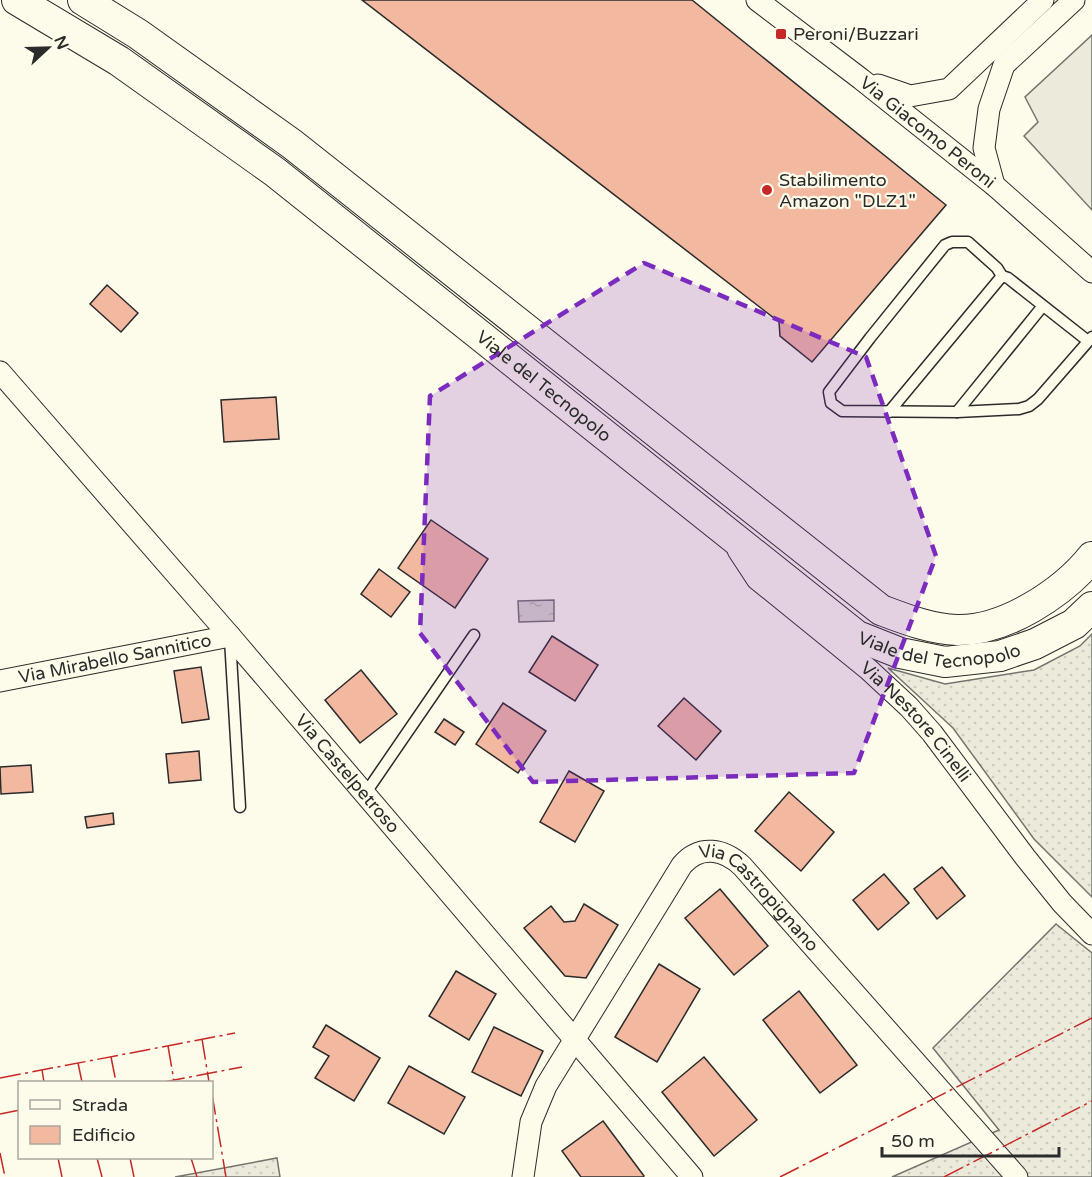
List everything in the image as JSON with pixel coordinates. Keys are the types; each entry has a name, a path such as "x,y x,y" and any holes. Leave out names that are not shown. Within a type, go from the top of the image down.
{"main road":[{"name":"Viale del Tecnopolo","path":"17,0 119,61 275,171 857,636 900,653 945,662 1000,656 1035,644 1074,624 1092,607"},
{"name":"Viale del Tecnopolo","path":"83,0 138,34 292,144 554,350 846,585 881,610 920,624 957,630 994,624 1043,601 1085,566 1092,557"}],"street":[{"name":"Via Giacomo Peroni","path":"757,0 994,185 1092,272"},
{"path":"861,79 910,96 949,89 1043,0"},
{"path":"994,185 984,148 989,109 1004,65 1074,0"},
{"name":"Via Castelpetroso","path":"0,372 230,636 692,1177"},
{"name":"Via Nestore Cinelli","path":"722,527 757,579 882,681 909,707 932,733 1062,903 1092,934"},
{"name":"Via Mirabello Sannitico","path":"0,681 230,636"},
{"name":"Via Castropignano","path":"523,1177 527,1142 535,1113 551,1078 682,865 700,853 715,851 734,858 742,866 1017,1177"}],"lane":[{"path":"952,242 968,243 997,268 1002,276 1008,278 1042,306 1090,339 1038,399 1029,406 1019,409 957,412 889,412 842,411 831,403 829,392 945,245 952,242"},
{"path":"889,412 1002,276"},
{"path":"957,412 1042,306"},
{"path":"365,794 474,635"},
{"path":"230,636 240,807"}],"highlighted area":[{"path":"644,263 866,357 936,556 854,773 533,782 420,633 430,396"}],"shaded area":[{"path":"1092,35 1092,210 1024,136 1038,122 1025,97"},
{"path":"1092,634 1092,897 1034,839 953,728 888,668 945,684 1034,670 1080,646"},
{"path":"1056,924 1092,953 1092,1177 892,1177 999,1130 933,1048"},
{"path":"277,1158 280,1177 175,1177"}],"water":[{"path":"554,600 554,621 519,622 518,601"}],"building":[{"name":"Stabilimento Amazon \"DLZ1\"","path":"362,0 692,0 946,205 812,362 780,336 779,322"},
{"path":"107,285 138,313 121,332 90,304"},
{"path":"276,397 279,439 224,442 221,400"},
{"path":"431,520 488,559 455,608 398,568"},
{"path":"379,569 410,592 391,617 361,594"},
{"path":"552,636 598,665 575,701 529,672"},
{"path":"201,667 209,719 182,723 174,671"},
{"path":"361,670 397,714 360,743 325,700"},
{"path":"684,698 721,731 696,760 658,726"},
{"path":"503,703 546,731 518,773 476,744"},
{"path":"444,719 464,732 455,745 435,732"},
{"path":"199,751 201,780 169,783 166,754"},
{"path":"31,765 33,792 1,794 0,767"},
{"path":"569,771 604,791 575,842 540,822"},
{"path":"789,792 834,832 801,871 755,831"},
{"path":"113,813 114,824 87,828 85,817"},
{"path":"942,867 965,896 937,919 914,889"},
{"path":"884,874 909,903 878,930 853,900"},
{"path":"720,889 768,946 734,975 685,918"},
{"path":"584,904 618,925 586,978 565,976 524,928 551,906 564,922 575,921"},
{"path":"659,964 700,989 657,1062 615,1037"},
{"path":"456,971 496,994 469,1040 429,1016"},
{"path":"799,991 857,1065 820,1093 763,1020"},
{"path":"326,1025 380,1058 354,1101 315,1078 329,1056 313,1047"},
{"path":"494,1027 543,1051 521,1096 472,1072"},
{"path":"704,1057 757,1120 714,1156 662,1092"},
{"path":"409,1066 465,1097 444,1134 388,1103"},
{"path":"603,1121 643,1177 581,1177 562,1151"}],"power":[{"path":"780,1177 1092,1018"},
{"path":"0,1078 235,1033"},
{"path":"202,1039 209,1081"},
{"path":"168,1046 174,1081"},
{"path":"111,1057 116,1081"},
{"path":"78,1063 82,1081"},
{"path":"169,1081 242,1067"},
{"path":"42,1070 44,1081"},
{"path":"213,1100 226,1177"},
{"path":"944,1177 1092,1101"},
{"path":"0,1114 18,1110"},
{"path":"0,1153 5,1177"},
{"path":"58,1159 62,1177"},
{"path":"97,1159 102,1177"},
{"path":"130,1159 134,1177"},
{"path":"191,1159 197,1177"}],"place":[{"name":"Peroni/Buzzari","path":"781,34"},
{"name":"Stabilimento Amazon \"DLZ1\"","path":"767,190"}]}
